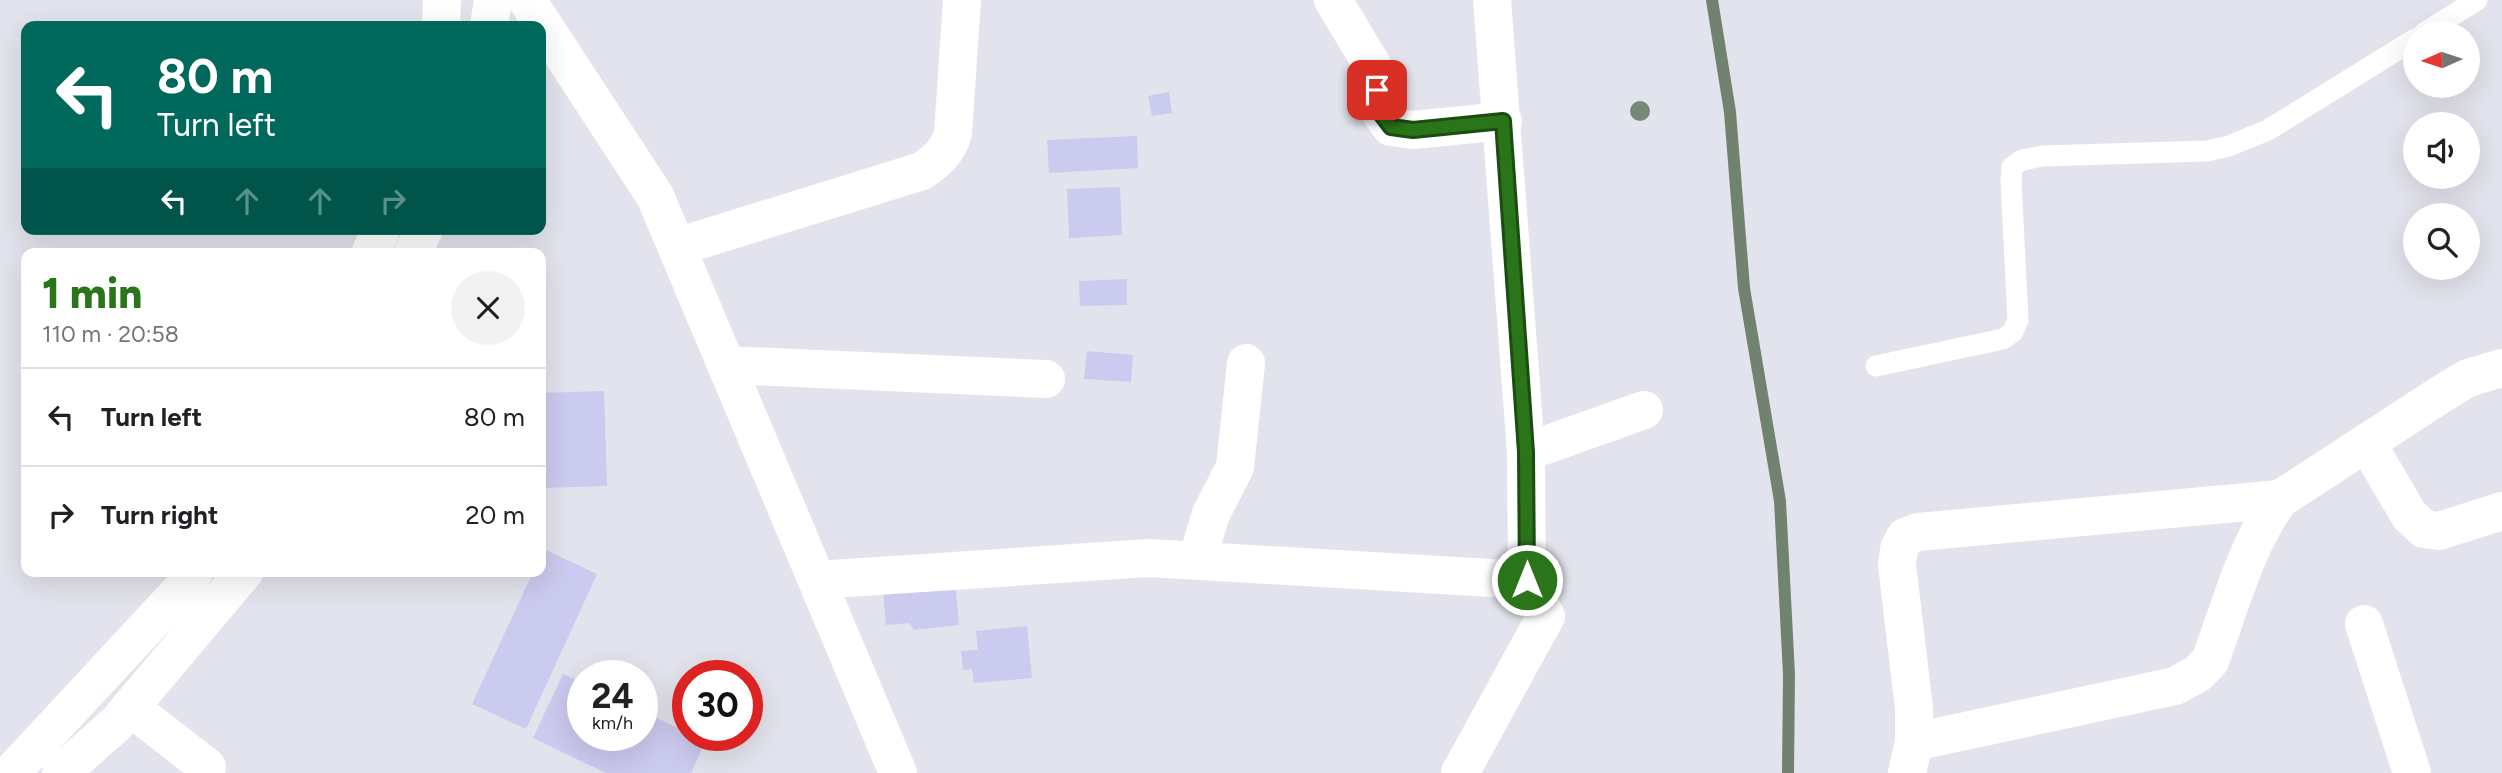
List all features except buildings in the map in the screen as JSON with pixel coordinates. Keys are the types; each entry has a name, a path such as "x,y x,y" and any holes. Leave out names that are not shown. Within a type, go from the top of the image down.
{"street":[{"path":"441,21 442,0"},
{"path":"490,21 493,0"},
{"path":"527,0 541,21"},
{"path":"1333,0 1372,65 1382,115 1391,127 1413,130 1503,121"},
{"path":"1460,773 1546,616 1527,580 1526,452 1492,0"},
{"path":"677,247 922,171 938,160 949,147 953,133 966,1"},
{"path":"546,29 656,196 898,773"},
{"path":"1197,561 1211,514 1235,467 1246,363"},
{"path":"726,365 1046,379"},
{"path":"2280,499 1918,532 1905,537 1899,549 1897,565 1914,708 1910,757 2175,685 2197,674 2210,661 2257,538 2268,515 2280,499 2468,378 2502,368"},
{"path":"1526,452 1644,410"},
{"path":"2367,443 2409,515 2424,529 2439,531 2502,511"},
{"path":"817,580 1149,558 1527,580"},
{"path":"11,773 191,577"},
{"path":"61,773 117,723 240,577"},
{"path":"2364,624 2412,773"},
{"path":"130,707 212,771"}],"lane":[{"path":"2443,21 2477,0"},
{"path":"1876,366 2003,340 2013,332 2018,320 2011,181 2012,167 2022,160 2043,156 2207,151 2229,146 2268,130 2403,46"}],"waterway":[{"path":"1712,0 1730,112 1744,288 1780,501 1789,674 1788,773"}],"route":[{"path":"1377,90 1382,115 1391,127 1413,130 1503,121 1526,452 1527,580"}]}
